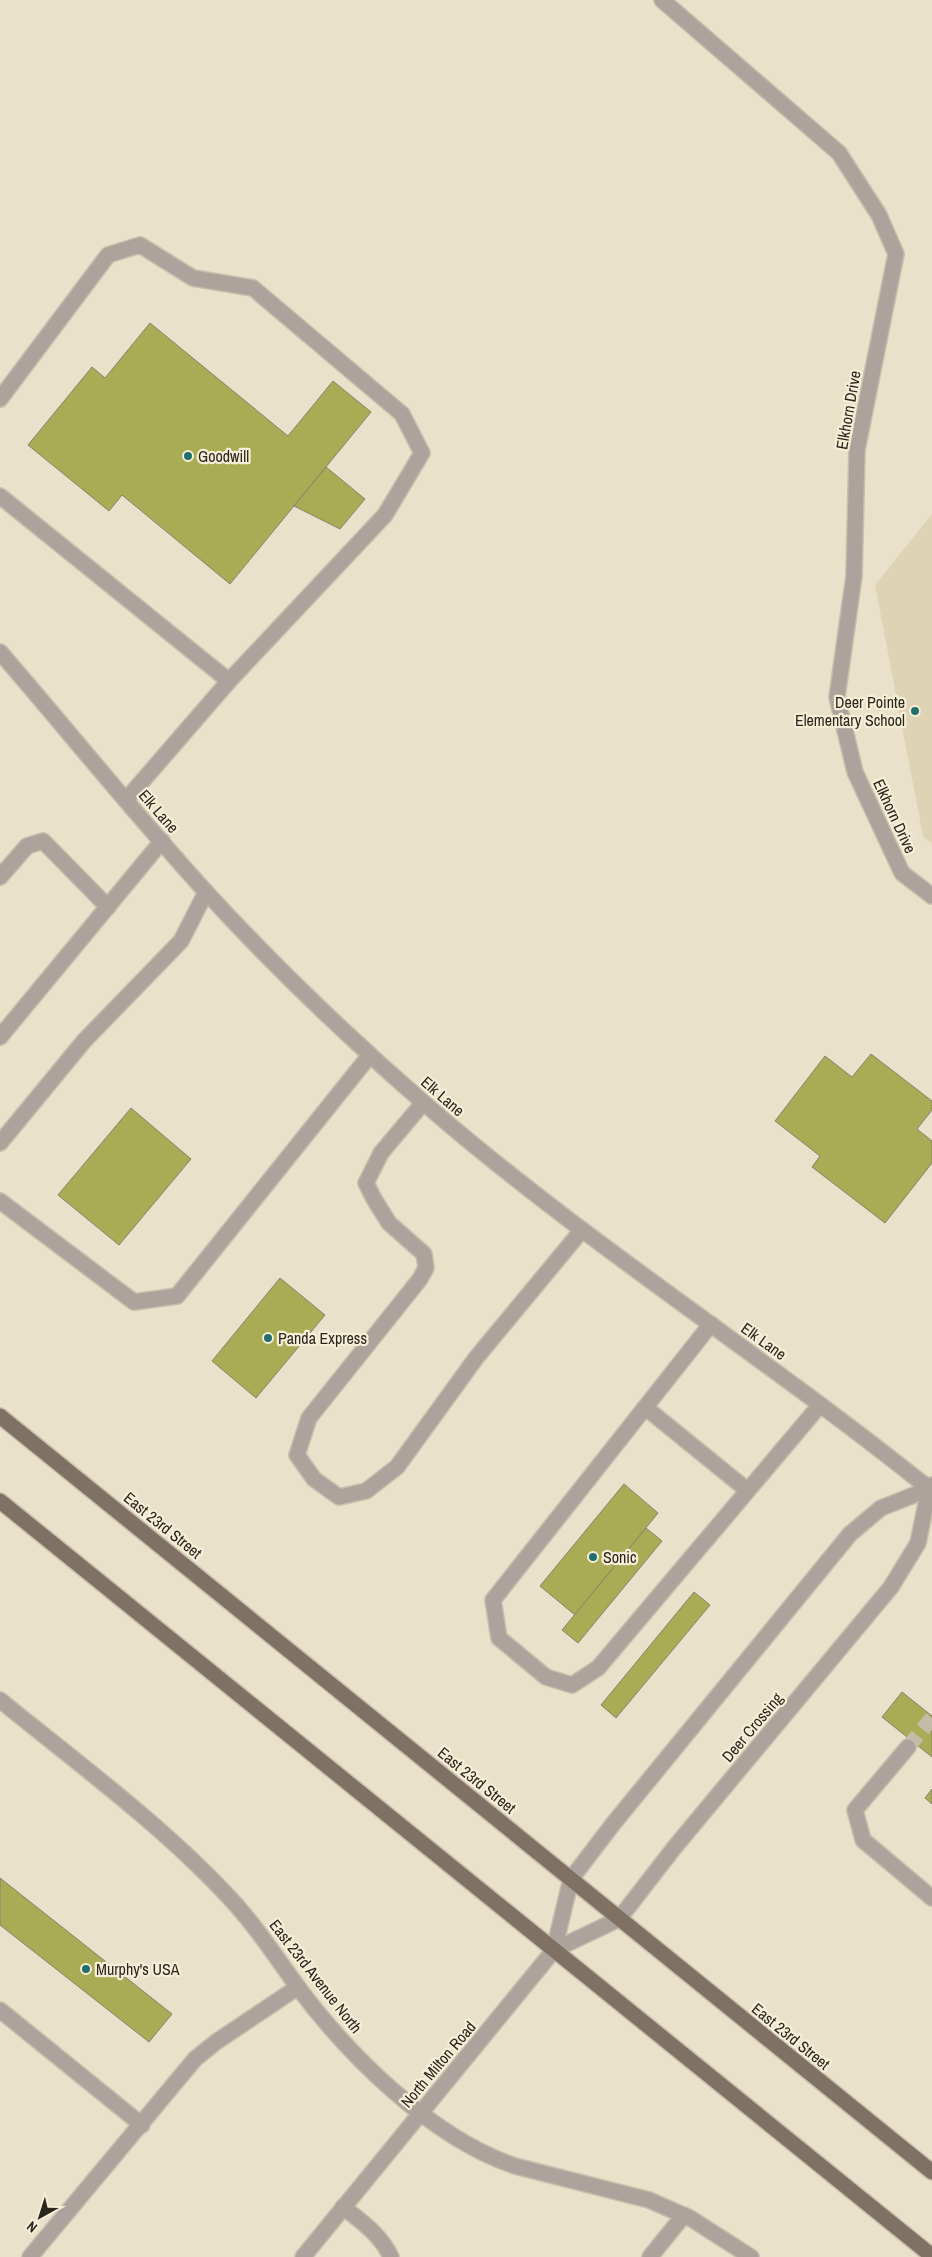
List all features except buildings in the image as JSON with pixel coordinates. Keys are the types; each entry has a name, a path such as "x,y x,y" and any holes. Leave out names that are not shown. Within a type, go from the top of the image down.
{"main road":[{"name":"East 23rd Street","path":"0,1416 932,2172"},
{"path":"0,1501 932,2256"}],"street":[{"name":"Elkhorn Drive","path":"662,0 839,153 879,215 896,254 857,450 854,576 837,697 855,772 902,872 932,896"},
{"path":"0,399 108,255 140,245 193,278 252,288 402,414 422,453 385,515 229,681 126,800"},
{"path":"0,496 229,681"},
{"name":"Elk Lane","path":"0,652 206,892 300,988 370,1055 527,1189 931,1488"},
{"path":"0,878 27,846 42,841 108,907"},
{"path":"0,1037 162,841"},
{"path":"0,1142 84,1041 181,941 206,892"},
{"path":"0,1201 134,1302 177,1296 370,1055"},
{"path":"424,1103 381,1153 366,1183 389,1223 424,1254 426,1268 420,1279 310,1418 297,1456 314,1480 339,1497 366,1491 397,1467 476,1358 582,1230"},
{"path":"711,1324 493,1600 499,1638 546,1677 572,1685 598,1668 820,1405"},
{"path":"646,1408 748,1490"},
{"path":"571,1879 850,1534 881,1508 931,1488"},
{"name":"Deer Crossing","path":"554,1950 619,1919 674,1848 890,1587 918,1543 931,1488"},
{"name":"East 23rd Avenue North","path":"0,1700 147,1820 200,1868 262,1935 298,1987 367,2065 420,2112 445,2131 495,2159 549,2175 649,2200 684,2215 751,2257"},
{"path":"908,1747 855,1810 863,1840 932,1898"},
{"name":"North Milton Road","path":"303,2257 554,1950 571,1879"},
{"path":"30,2257 142,2125 195,2059 216,2042 298,1987"},
{"path":"0,2010 142,2125"},
{"path":"344,2207 372,2231 387,2248 391,2257"},
{"path":"650,2257 684,2215"}],"shaded area":[{"name":"Deer Pointe Elementary School","path":"932,514 932,844 923,836 875,585"}],"tunnel":[{"path":"908,1747 932,1718"}],"place":[{"name":"Goodwill","path":"188,456"},
{"name":"Deer Pointe Elementary School","path":"915,711"},
{"name":"Panda Express","path":"268,1338"},
{"name":"Sonic","path":"593,1557"},
{"name":"Murphy's USA","path":"86,1969"}]}
